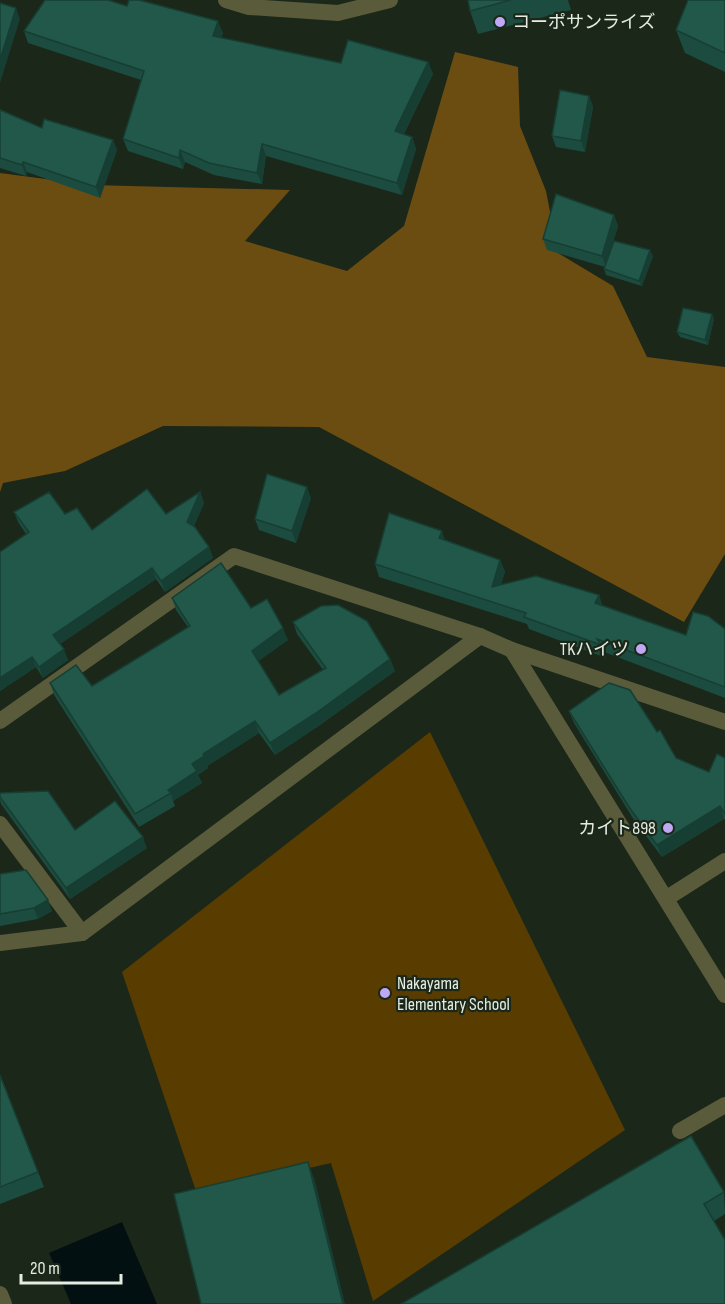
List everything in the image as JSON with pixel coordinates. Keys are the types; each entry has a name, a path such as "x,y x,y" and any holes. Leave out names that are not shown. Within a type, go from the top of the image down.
{"street":[{"path":"226,0 249,7 338,13 390,0"},
{"path":"0,721 234,556 480,636 512,651 725,722"},
{"path":"0,943 82,933 480,636"},
{"path":"512,651 725,994"},
{"path":"0,824 82,933"},
{"path":"667,898 725,861"},
{"path":"680,1131 725,1105"},
{"path":"0,1294 4,1304"}],"shaded area":[{"path":"455,52 518,67 520,126 546,191 558,253 613,286 647,357 725,367 725,554 684,622 319,427 163,426 65,471 3,483 0,492 0,173 91,185 290,190 245,241 347,271 404,226"},
{"path":"430,732 625,1130 373,1301 331,1163 197,1194 122,972"},
{"path":"122,1222 157,1304 71,1304 49,1253"}],"building":[{"path":"45,0 108,0 127,6 129,0 139,0 218,21 213,36 341,63 348,40 428,62 395,131 412,137 397,183 262,144 257,173 209,163 180,150 179,158 123,139 144,71 24,31"},
{"path":"468,0 511,0 470,11"},
{"path":"688,0 725,0 725,53 676,30"},
{"path":"0,3 16,8 0,60"},
{"path":"560,90 589,96 581,141 552,136"},
{"path":"0,110 42,128 44,119 113,140 96,187 23,162 22,165 0,158"},
{"path":"556,194 614,215 602,256 543,239"},
{"path":"614,241 650,250 639,281 604,269"},
{"path":"683,308 712,314 705,340 677,332"},
{"path":"267,474 307,487 292,531 255,519"},
{"path":"147,489 166,514 200,492 187,522 195,527 209,547 161,581 152,568 53,635 64,649 39,667 32,657 0,678 0,552 29,532 14,512 49,492 65,514 77,508 92,530"},
{"path":"389,513 442,531 439,538 500,560 492,587 536,576 599,595 595,603 686,635 693,612 708,616 725,629 725,687 597,639 601,645 524,617 526,613 375,564"},
{"path":"221,563 251,608 267,599 283,628 252,651 279,695 326,668 293,622 321,606 338,605 367,621 390,659 316,713 270,743 255,721 203,754 204,756 192,764 197,771 168,790 171,793 135,814 50,683 76,665 92,686 190,626 172,598"},
{"path":"609,683 630,690 657,732 660,730 676,758 709,772 717,754 725,758 725,814 720,806 657,845 629,807 569,711"},
{"path":"48,791 75,830 115,801 143,837 66,888 0,797 0,793"},
{"path":"26,870 48,900 34,908 0,914 0,874"},
{"path":"0,1075 38,1172 0,1187"},
{"path":"691,1136 724,1192 704,1204 725,1240 725,1304 401,1304"},
{"path":"308,1162 343,1304 201,1304 174,1194"}],"place":[{"name":"コーポサンライズ","path":"500,22"},
{"name":"TKハイツ","path":"641,649"},
{"name":"カイト898","path":"668,828"},
{"name":"Nakayama Elementary School","path":"385,993"}]}
